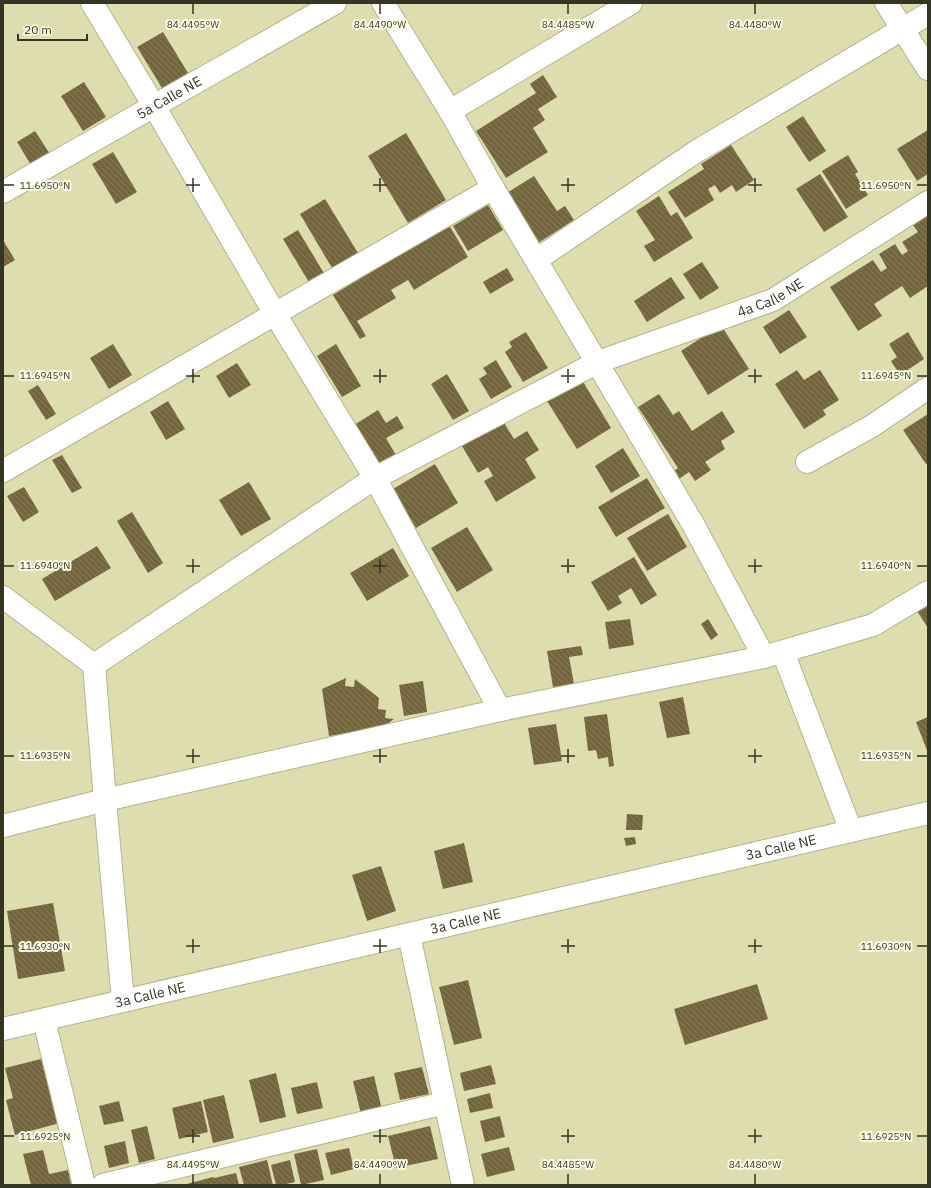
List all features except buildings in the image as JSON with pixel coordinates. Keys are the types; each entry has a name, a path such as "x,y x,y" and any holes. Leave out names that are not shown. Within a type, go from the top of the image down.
{"street":[{"path":"92,3 275,314 375,478 500,710"},
{"name":"5a Calle NE","path":"3,192 335,3"},
{"path":"384,3 450,111 493,188 598,362 693,524 774,655 851,831"},
{"path":"450,111 631,3"},
{"path":"886,3 928,69"},
{"path":"536,260 697,151 928,14"},
{"path":"3,471 493,188"},
{"name":"4a Calle NE","path":"94,665 375,478 598,362 773,300 928,202"},
{"path":"807,462 872,426 928,388"},
{"path":"3,826 105,800 500,710 774,655 873,626 928,592"},
{"path":"3,597 94,665 123,1001"},
{"name":"3a Calle NE","path":"3,1029 928,813"},
{"path":"409,935 463,1185"},
{"path":"44,1020 84,1185"},
{"path":"103,1185 445,1103"}]}
